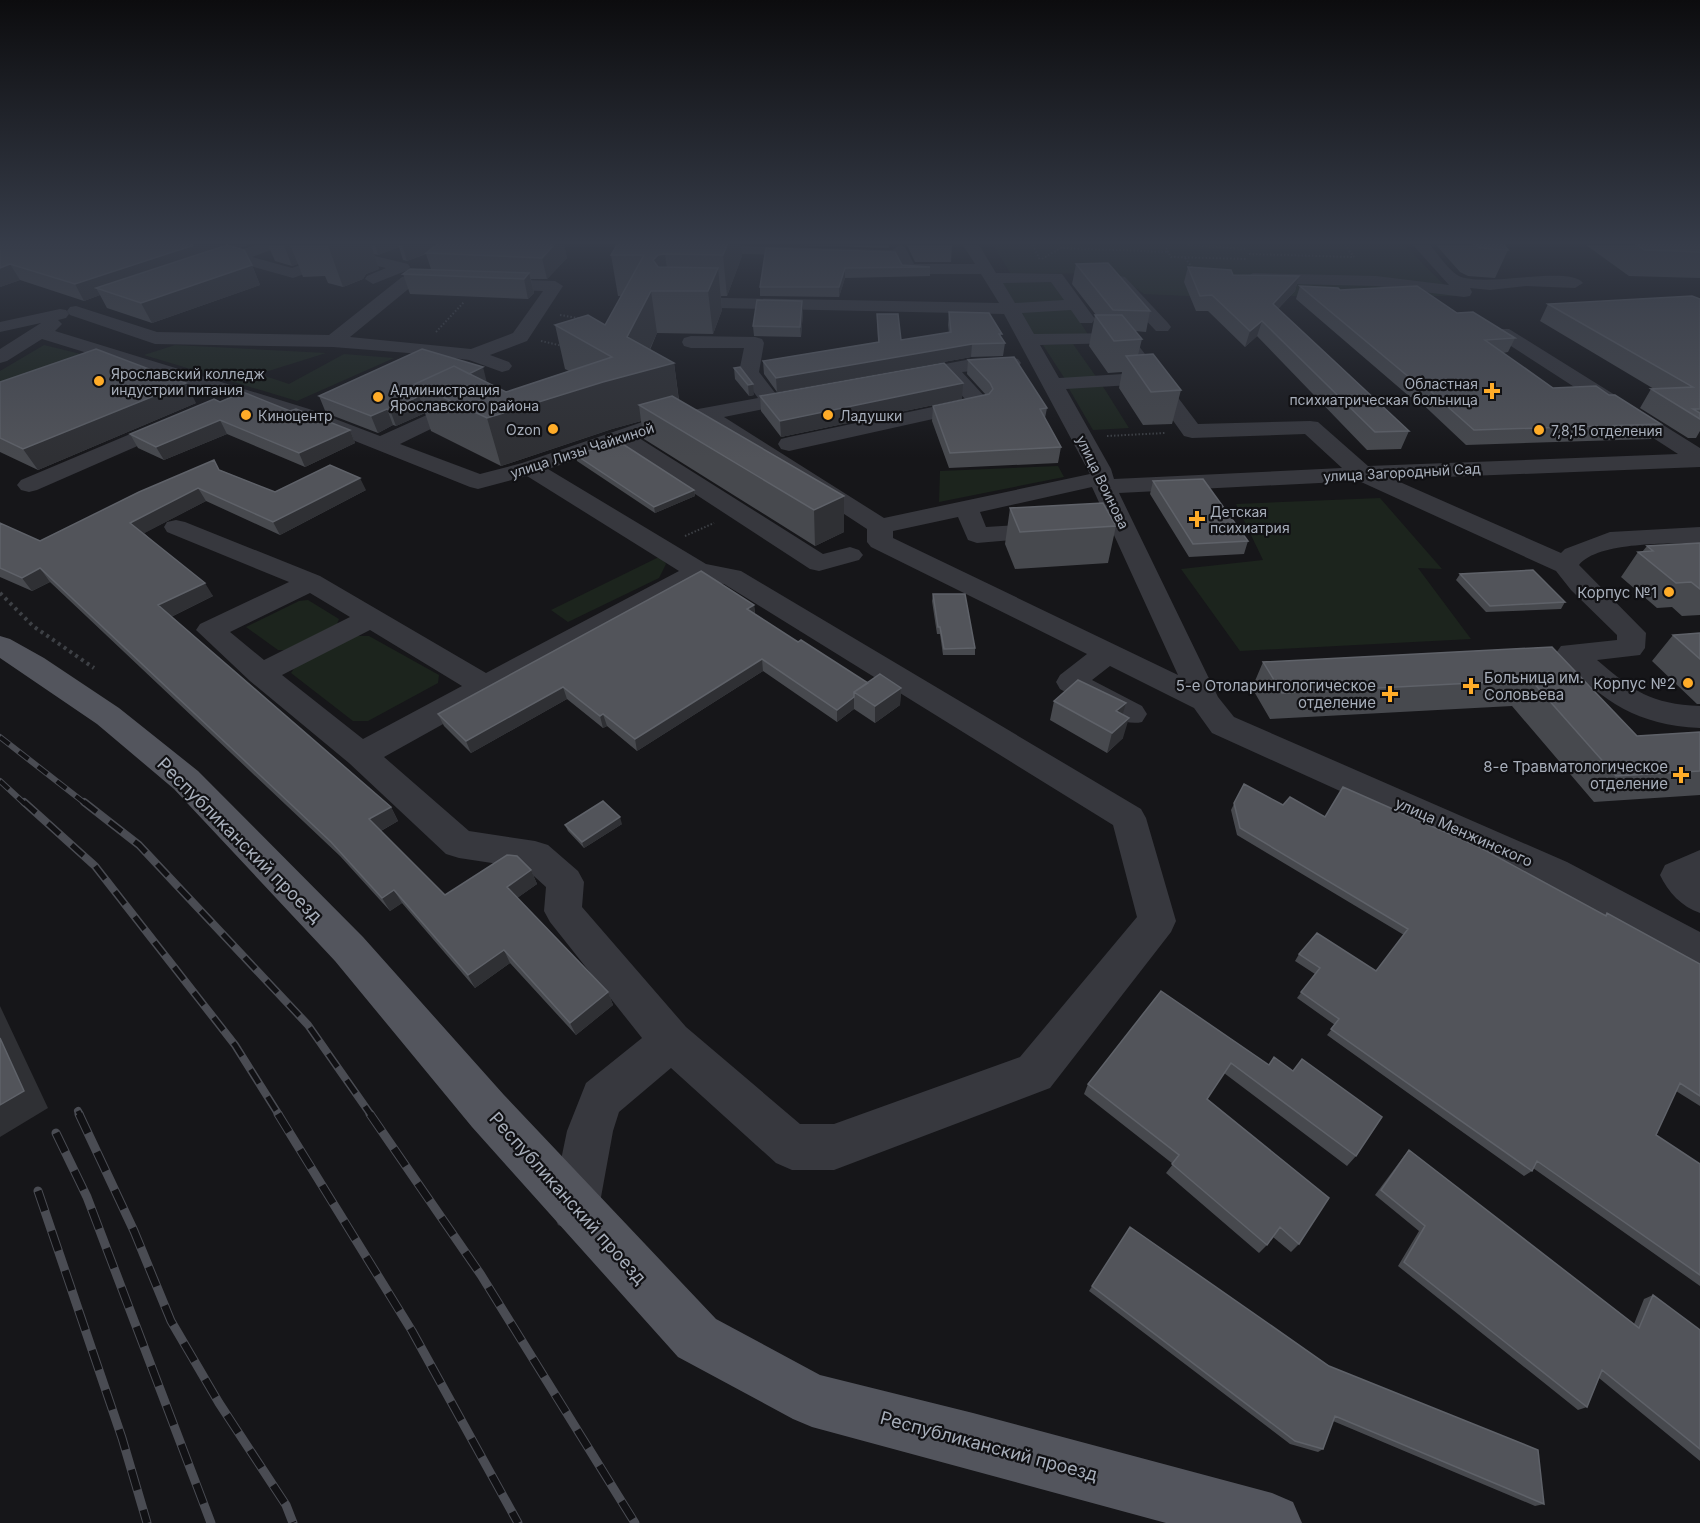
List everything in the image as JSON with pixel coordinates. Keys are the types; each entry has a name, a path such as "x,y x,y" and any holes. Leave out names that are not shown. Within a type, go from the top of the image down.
{"main road":[{"name":"Республиканский проезд","path":"0,645 34,665 108,716 186,780 348,949 575,1208 697,1338 812,1400 973,1441 1272,1523"}],"street":[{"path":"0,327 52,316"},
{"path":"0,355 67,316"},
{"path":"91,316 156,338 310,340 421,348 473,355 502,366"},
{"path":"333,341 364,316"},
{"path":"473,355 520,337 533,316"},
{"name":"улица Воинова","path":"1015,316 1082,437 1104,483 1103,528 1214,713"},
{"path":"1083,316 1098,339"},
{"path":"1152,316 1162,327"},
{"path":"310,340 335,319"},
{"path":"196,338 224,321"},
{"path":"39,332 302,413 379,445 474,400"},
{"path":"1503,333 1700,459"},
{"path":"1028,340 1122,338 1192,432 1310,427 1363,474 1565,565 1581,584 1632,633 1630,648 1559,653 1615,693 1641,708 1674,717 1700,717"},
{"path":"691,342 755,343 749,372 771,401"},
{"path":"0,343 4,345 0,355"},
{"path":"405,365 421,348"},
{"path":"885,380 971,365 1040,362"},
{"path":"789,444 980,403 948,369"},
{"path":"1053,384 1152,378"},
{"path":"200,405 217,387"},
{"name":"улица Лизы Чайкиной","path":"379,445 478,483 530,468 621,436 704,413 828,391"},
{"path":"29,485 200,405 240,394"},
{"path":"302,413 328,401"},
{"path":"895,402 911,418"},
{"path":"704,413 880,526"},
{"path":"621,436 819,563 850,555"},
{"name":"улица Загородный Сад","path":"880,526 966,506 1104,483 1700,459"},
{"path":"311,582 210,630 361,755 459,844 535,855 565,882 563,911 671,1041 792,1147 834,1147 1035,1073 1157,921 1129,818 732,578 676,557 530,468"},
{"path":"966,506 977,535 1103,528"},
{"name":"улица Менжинского","path":"880,526 880,542 1108,652 1214,713 1554,872 1700,951"},
{"path":"176,527 311,582 485,686"},
{"path":"1565,565 1574,554 1610,540 1700,535"},
{"path":"361,755 485,686 676,557"},
{"path":"261,674 371,618"},
{"path":"1108,652 1071,682 1131,714"},
{"path":"1700,865 1678,875 1700,898"},
{"path":"575,1208 590,1131 602,1098 671,1041"}],"path":[{"path":"421,348 451,316"},
{"path":"565,316 592,320"},
{"path":"520,337 566,346"},
{"path":"1082,437 1192,432"},
{"path":"676,557 740,512"},
{"path":"0,593 33,626 94,668"}],"shaded area":[{"path":"1024,316 1076,316 1089,336 1035,337"},
{"path":"1073,344 1097,378 1065,379 1043,345"},
{"path":"44,345 93,357 0,401 0,371"},
{"path":"175,345 326,353 259,374 289,384 344,354 394,358 297,401 144,355"},
{"path":"1102,385 1129,428 1093,430 1068,387"},
{"path":"1058,466 1064,477 939,502 940,471"},
{"path":"1380,498 1442,569 1418,568 1471,639 1240,651 1181,569 1263,560 1236,504"},
{"path":"661,556 666,564 659,578 568,622 551,610"},
{"path":"308,600 339,619 337,624 285,650 278,650 246,627 299,601"},
{"path":"357,636 369,636 439,675 438,683 368,721 353,721 291,673 295,667"}],"building":[{"path":"590,316 605,325 610,316 638,316 627,337 674,363 603,382 487,418 415,384 454,366 506,392 612,357 555,325"},
{"path":"755,316 801,316 800,327 753,326"},
{"path":"877,316 898,316 901,340 951,332 949,316 991,316 1005,343 972,344 776,378 763,361 879,342"},
{"path":"1096,316 1123,316 1142,339 1114,341"},
{"path":"1234,316 1286,316 1409,431 1375,432 1262,321 1250,331"},
{"path":"1336,316 1480,316 1515,338 1485,340 1553,388 1596,386 1609,395 1615,395 1661,424 1474,430 1421,383 1416,383"},
{"path":"1569,316 1700,316 1700,409 1693,409 1700,413 1700,419 1651,389 1693,387"},
{"path":"96,349 186,383 23,449 0,438 0,382"},
{"path":"422,349 483,367 469,374 454,366 415,384 419,396 371,416 319,396"},
{"path":"1153,354 1181,390 1151,392 1126,356"},
{"path":"1014,357 1047,408 1040,409 1061,447 950,453 933,406 989,394 993,389 968,360"},
{"path":"944,363 963,383 780,421 760,396"},
{"path":"740,367 753,384 748,385 734,368"},
{"path":"243,392 290,411 296,409 350,430 299,453 220,420 156,447 130,434 214,399 220,402"},
{"path":"672,396 844,496 814,510 639,405"},
{"path":"618,441 694,490 654,507 576,455"},
{"path":"214,460 219,470 275,492 330,465 360,478 273,522 198,488 130,523 205,583 158,605 391,807 369,819 445,895 507,855 517,856 531,870 507,887 608,992 570,1023 504,950 468,975 394,890 382,898 331,842 40,568 22,578 0,568 0,523 40,541 139,492"},
{"name":"Детская психиатрия","path":"1203,479 1248,541 1193,544 1153,481"},
{"path":"1103,503 1116,526 1020,532 1010,508"},
{"path":"1700,543 1700,589 1691,582 1676,583 1638,552 1653,551 1647,546"},
{"path":"1533,570 1565,602 1490,606 1460,574"},
{"path":"701,571 754,605 747,609 868,683 854,692 854,697 837,710 762,659 635,739 603,714 600,716 563,687 466,741 438,714"},
{"path":"933,594 965,594 975,648 944,649"},
{"path":"1700,633 1700,659 1673,635"},
{"path":"1552,647 1637,736 1700,732 1700,771 1616,776 1531,680 1282,693 1263,662"},
{"path":"880,674 901,688 875,706 854,692"},
{"path":"1078,680 1126,703 1116,711 1129,718 1112,733 1054,701"},
{"path":"1244,784 1283,805 1290,797 1325,817 1343,787 1481,848 1700,964 1700,1096 1680,1083 1656,1135 1700,1164 1700,1275 1537,1161 1532,1171 1331,1029 1339,1019 1301,992 1320,968 1299,954 1317,933 1376,971 1408,929 1240,828 1234,803"},
{"path":"603,801 620,817 582,842 565,825"},
{"path":"1161,991 1269,1065 1274,1057 1293,1071 1302,1059 1382,1117 1356,1156 1231,1063 1207,1099 1329,1198 1299,1244 1280,1227 1267,1245 1172,1164 1179,1155 1088,1084"},
{"path":"0,1038 24,1091 0,1105"},
{"path":"1409,1150 1639,1328 1653,1295 1700,1330 1700,1449 1602,1370 1587,1407 1404,1262 1425,1226 1381,1190"},
{"path":"1130,1227 1329,1366 1538,1450 1544,1504 1335,1416 1323,1449 1295,1441 1092,1286"}],"railway":[{"path":"0,737 86,804"},
{"path":"0,781 25,804"},
{"path":"24,802 95,866 235,1045 279,1115"},
{"path":"84,802 139,845 308,1025 371,1115"},
{"path":"78,1111 80,1115"},
{"path":"79,1114 134,1231 171,1321 219,1403 286,1505 293,1523"},
{"path":"278,1114 412,1331 518,1523"},
{"path":"370,1114 481,1275 635,1523"},
{"path":"56,1133 87,1197 211,1523"},
{"path":"38,1191 122,1438 147,1523"}],"place":[{"name":"Ярославский колледж индустрии питания","path":"99,381"},
{"name":"Областная психиатрическая больница","path":"1492,391"},
{"name":"Администрация Ярославского района","path":"378,397"},
{"name":"Киноцентр","path":"246,415"},
{"name":"Ладушки","path":"828,415"},
{"name":"Ozon","path":"553,429"},
{"name":"7,8,15 отделения","path":"1539,430"},
{"name":"Детская психиатрия","path":"1197,519"},
{"name":"Корпус №1","path":"1669,592"},
{"name":"Корпус №2","path":"1688,683"},
{"name":"Больница им. Соловьева","path":"1471,686"},
{"name":"5-е Отоларингологическое отделение","path":"1390,694"},
{"name":"8-е Травматологическое отделение","path":"1681,775"}]}
